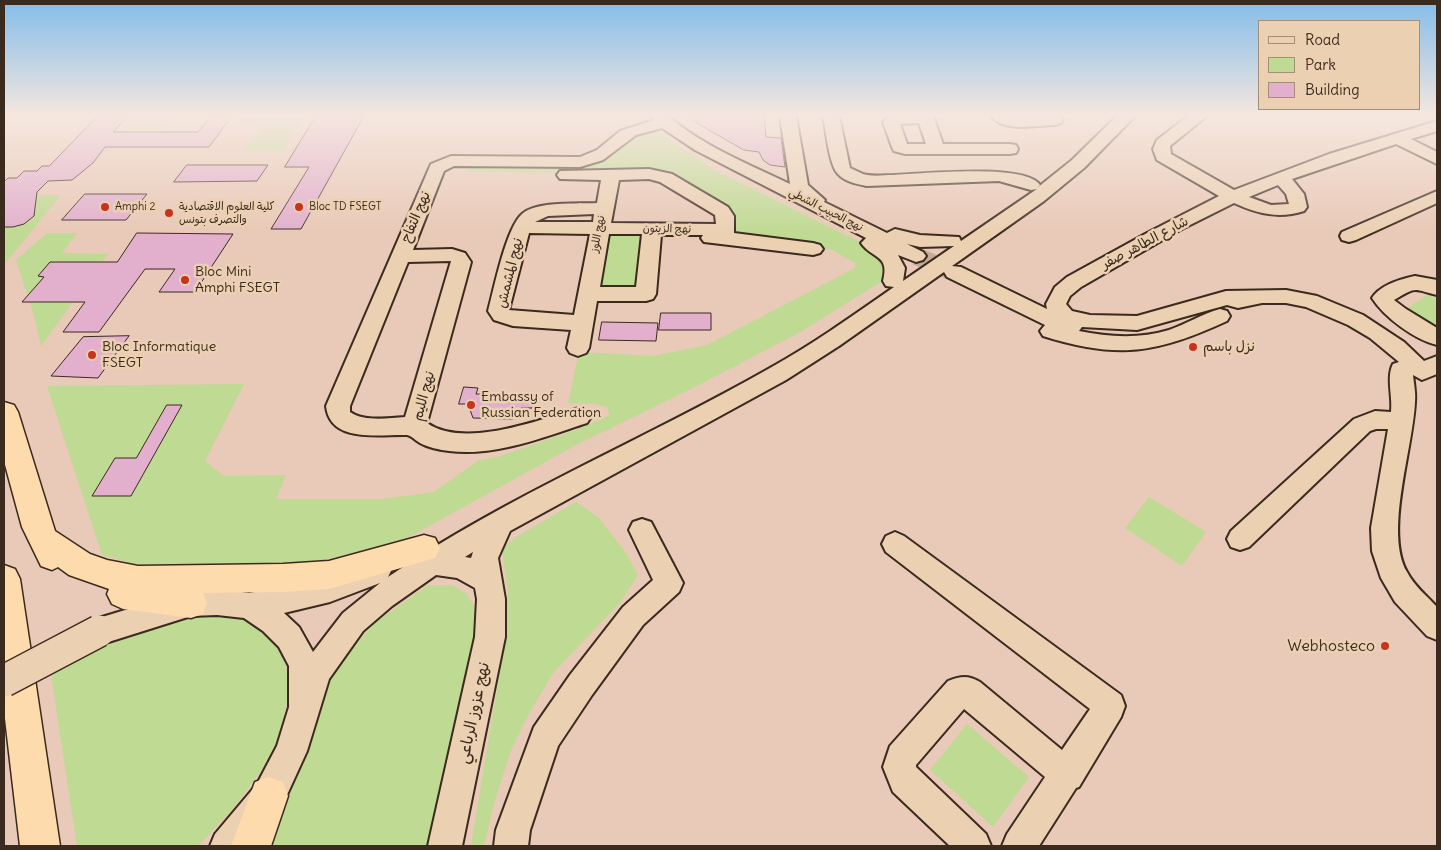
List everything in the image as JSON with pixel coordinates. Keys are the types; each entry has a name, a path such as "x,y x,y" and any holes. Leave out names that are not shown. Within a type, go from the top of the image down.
{"highway":[{"path":"4,412 37,527 60,571 81,586 191,603"},
{"path":"43,540 80,565 107,574 138,580 283,578 329,574 428,555"},
{"path":"4,579 40,846"},
{"path":"251,846 269,796"}],"street":[{"path":"465,167 580,162 602,156"},
{"path":"711,156 721,166 879,247 894,262 896,275 902,283"},
{"name":"نهج الحبيب الشطي","path":"719,156 916,256"},
{"path":"794,156 799,186 805,193 900,237 931,242 952,241"},
{"path":"839,156 842,169 846,173 867,181 1000,176 1031,185"},
{"path":"4,681 99,631 191,603 217,602 250,606 297,599 330,590 428,555 500,523 778,374 821,348 952,241 1031,185 1066,156"},
{"path":"227,846 269,796 291,751 317,671 353,622 428,555 548,479 762,366 902,283 1038,197 1087,156"},
{"path":"1163,156 1234,197 1272,210 1286,211 1298,207 1299,200 1295,192 1281,178"},
{"name":"شارع الطاهر صفر","path":"1251,297 1226,298 1152,320 1129,323 1104,323 1072,318 1062,314 1056,308 1058,298 1062,292 1074,282 1234,197 1281,178 1346,156"},
{"path":"465,167 611,175 649,174 666,178 722,210 725,216 725,234"},
{"name":"نهج التفاح","path":"414,426 364,426 347,423 339,416 338,406 434,174 465,167"},
{"name":"نهج اللوز","path":"578,348 611,175"},
{"path":"1349,236 1437,196"},
{"name":"نهج المشمش","path":"582,323 512,319 499,313 521,227 602,218"},
{"name":"نهج الزيتون","path":"602,218 652,234 725,234 813,249"},
{"path":"587,294 646,294 652,234"},
{"name":"نهج الليم","path":"400,256 452,255 458,257 461,262 414,426 420,433 431,439 478,441 505,439 579,416"},
{"path":"954,272 1054,321 1084,329 1115,333 1150,335 1266,304 1288,305 1312,310 1354,329 1378,346 1416,368"},
{"path":"902,283 927,278 946,279 1036,325 1072,337 1108,343 1142,343 1157,340 1178,334 1220,316"},
{"path":"1437,288 1426,282 1419,281 1409,283 1382,298 1383,302 1395,312 1437,338"},
{"path":"1115,333 1149,329 1251,297 1285,296 1323,305 1350,317 1378,333 1416,368"},
{"path":"1416,368 1402,411 1384,528 1385,551 1395,578 1405,593 1437,627"},
{"path":"1240,539 1362,424 1402,411"},
{"name":"نهج عزوز الرباعي","path":"445,846 490,637 491,599 484,558 500,523"},
{"path":"511,846 513,830 545,738 581,685 633,616 669,583 642,530"},
{"path":"895,544 1110,706 1067,775 1019,846"},
{"path":"428,555 462,567 487,580"},
{"path":"250,606 273,622 289,637 304,664 304,708"},
{"path":"974,846 905,780 900,773 898,765 901,757 959,692 969,693 1067,775"}],"green space":[{"path":"612,156 693,156 713,169 882,253 887,278 802,331 695,387 576,445 391,547 341,561 268,568 145,567 102,555 47,386 244,384 205,461 224,476 286,475 276,499 383,499 434,492 479,460 497,457 576,430 610,415 607,407 595,404 568,403 579,352 653,356 707,345 855,268 855,263 832,250 729,234 727,210 661,173 467,172 471,163 594,164 611,158"},
{"path":"61,195 4,265 4,196"},
{"path":"606,232 645,233 639,289 596,289"},
{"path":"47,233 77,233 62,253 108,254 41,346 35,319 16,260"},
{"path":"1428,294 1437,300 1437,327 1406,309"},
{"path":"1149,497 1206,532 1182,566 1125,528"},
{"path":"576,502 598,517 626,553 638,575 620,603 553,673 527,717 510,753 493,807 484,846 471,846 505,641 508,592 502,549 516,537"},
{"path":"428,585 452,585 467,594 478,613 477,637 434,846 272,846 314,724 317,686 376,622"},
{"path":"231,615 255,624 283,649 290,690 278,740 260,773 230,812 198,846 77,846 50,668 134,631 185,616"},
{"path":"967,724 1029,777 993,827 930,770"}],"building":[{"path":"59,156 98,156 93,163 72,180 48,181 37,192 34,216 24,224 4,227 4,182 8,178 17,178 24,171 37,171 42,166 49,166"},
{"path":"292,156 342,156 301,229 271,229 309,167 285,167"},
{"path":"761,156 783,156 785,167 770,165"},
{"path":"187,165 268,165 257,181 174,182"},
{"name":"Amphi 2","path":"85,194 147,194 126,220 62,220"},
{"name":"Bloc Mini Amphi FSEGT","path":"137,233 233,234 195,292 159,292 175,269 145,269 99,332 63,332 85,302 22,302 44,277 38,276 50,262 117,262"},
{"path":"661,313 711,313 711,330 659,330"},
{"path":"602,322 658,323 656,341 599,340"},
{"name":"Bloc Informatique FSEGT","path":"129,336 98,378 51,376 83,337"},
{"path":"464,387 478,388 476,394 536,395 532,408 521,408 513,419 473,418 468,404 459,404"},
{"path":"167,405 182,405 131,496 92,496 115,458 136,458"}],"tunnel":[{"path":"916,256 954,272"}],"place":[{"name":"Amphi 2","path":"105,207"},
{"name":"Bloc TD FSEGT","path":"299,207"},
{"name":"كلية العلوم الاقتصادية والتصرف بتونس","path":"169,213"},
{"name":"Bloc Mini Amphi FSEGT","path":"185,280"},
{"name":"نزل باسم","path":"1193,347"},
{"name":"Bloc Informatique FSEGT","path":"92,355"},
{"name":"Embassy of Russian Federation","path":"471,405"},
{"name":"Webhosteco","path":"1385,646"}]}
